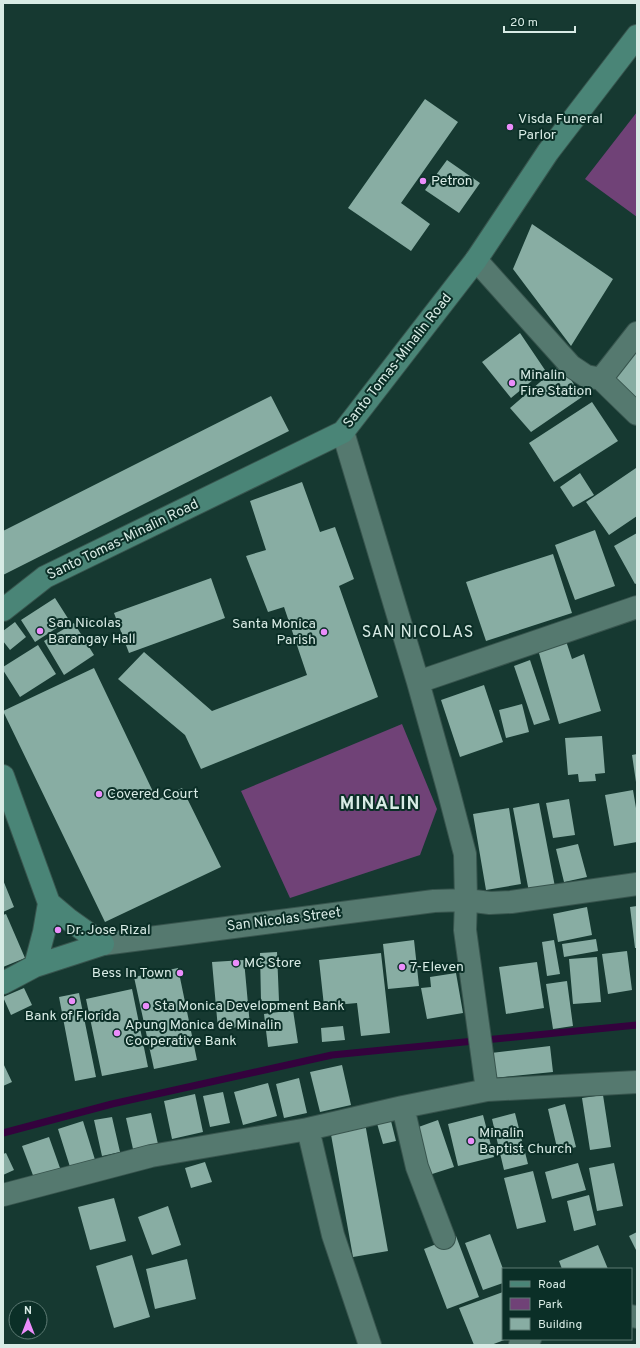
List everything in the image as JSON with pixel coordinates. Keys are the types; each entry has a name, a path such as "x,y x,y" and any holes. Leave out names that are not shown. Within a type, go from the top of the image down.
{"street":[{"name":"Santo Tomas-Minalin Road","path":"3,610 46,577 343,432 476,260 548,152 637,36"},
{"path":"476,260 571,366 586,376 601,379 637,414"},
{"path":"601,379 637,333"},
{"path":"343,432 418,682 448,789 464,854 466,900 464,930 487,1090"},
{"path":"418,682 637,607"},
{"path":"3,776 49,903 44,932 35,966"},
{"name":"San Nicolas Street","path":"103,944 434,901 466,900 490,903 511,902 637,884"},
{"path":"49,903 68,919 103,944"},
{"path":"3,983 35,966 103,944"},
{"path":"3,1195 151,1156 308,1129 403,1107 487,1090 637,1082"},
{"path":"403,1107 417,1167 444,1238"},
{"path":"308,1129 333,1235 370,1345"}],"green space":[{"path":"637,112 637,217 585,179"},
{"path":"402,724 437,809 420,855 290,898 241,791"}],"building":[{"path":"425,99 458,122 401,203 430,224 411,251 348,208"},
{"path":"447,160 480,183 459,213 425,190"},
{"path":"532,224 613,279 571,346 513,269"},
{"path":"520,333 545,370 511,398 482,362"},
{"path":"637,341 637,404 604,375"},
{"path":"561,364 582,397 531,432 510,408"},
{"path":"271,396 289,431 3,575 3,531"},
{"path":"592,402 618,441 554,482 529,443"},
{"path":"636,468 637,516 609,535 586,502"},
{"path":"580,473 594,495 573,507 560,487"},
{"name":"Santa Monica Parish","path":"302,482 320,532 335,527 354,579 339,586 378,697 201,769 185,735 118,679 144,652 212,711 307,675 284,607 268,612 246,556 266,550 250,501"},
{"path":"595,530 615,586 575,600 555,545"},
{"path":"637,533 637,583 635,584 614,546"},
{"path":"553,554 572,613 486,641 466,582"},
{"path":"211,578 225,618 129,653 114,613"},
{"name":"San Nicolas Barangay Hall","path":"55,598 69,620 35,642 21,620"},
{"path":"15,622 26,637 10,650 3,641 3,631"},
{"path":"74,623 94,655 64,675 44,641"},
{"path":"565,638 572,659 584,654 601,711 559,724 537,646"},
{"path":"38,645 56,674 20,697 3,670 3,667"},
{"path":"530,660 550,720 534,725 514,666"},
{"name":"Covered Court","path":"94,668 157,800 182,788 221,867 105,922 3,711"},
{"path":"484,685 503,742 460,757 441,700"},
{"path":"522,704 529,732 506,738 499,710"},
{"path":"602,736 605,773 595,774 596,781 579,782 578,774 568,775 565,738"},
{"path":"637,754 637,782 636,782 632,755"},
{"path":"633,790 637,814 637,842 614,846 605,795"},
{"path":"569,799 575,835 553,838 546,803"},
{"path":"539,803 555,887 529,892 513,808"},
{"path":"509,808 521,884 486,890 473,814"},
{"path":"578,844 587,877 564,882 556,849"},
{"path":"3,880 14,907 3,912"},
{"path":"637,906 637,948 635,948 630,907"},
{"path":"587,907 592,935 558,942 553,914"},
{"path":"6,914 25,958 3,967 3,915"},
{"path":"596,939 598,951 564,957 562,944"},
{"path":"414,940 419,986 388,989 383,944"},
{"path":"554,940 560,974 547,976 542,942"},
{"path":"627,951 632,990 608,994 602,954"},
{"path":"277,952 279,1001 261,1001 260,953"},
{"path":"381,953 390,1033 361,1036 357,1003 324,1006 319,960"},
{"path":"597,957 601,1002 573,1004 569,959"},
{"path":"244,960 250,1026 218,1029 212,962"},
{"path":"537,962 544,1008 506,1014 499,967"},
{"path":"178,968 197,1060 154,1069 134,977"},
{"path":"456,973 463,1013 427,1019 421,988 431,987 430,977"},
{"path":"567,981 573,1026 553,1029 546,984"},
{"path":"24,988 32,1005 11,1015 3,997"},
{"name":"Apung Monica de Minalin Cooperative Bank","path":"132,989 148,1067 102,1076 86,999"},
{"path":"79,993 96,1077 75,1081 59,997"},
{"path":"293,1010 298,1043 268,1047 264,1014"},
{"path":"343,1026 345,1040 322,1042 321,1028"},
{"path":"550,1046 553,1072 494,1078 491,1053"},
{"path":"3,1063 12,1082 3,1086"},
{"path":"342,1065 351,1105 320,1112 310,1072"},
{"path":"299,1078 307,1113 284,1118 276,1084"},
{"path":"268,1083 277,1116 243,1125 234,1092"},
{"path":"223,1092 230,1123 210,1127 203,1096"},
{"path":"195,1094 203,1132 172,1139 164,1101"},
{"path":"603,1095 611,1147 590,1150 582,1098"},
{"path":"565,1104 576,1147 558,1152 548,1109"},
{"path":"151,1113 158,1144 133,1149 126,1118"},
{"path":"515,1113 528,1164 504,1170 492,1119"},
{"name":"Minalin Baptist Church","path":"483,1115 494,1157 458,1166 448,1124"},
{"path":"112,1117 120,1152 102,1156 94,1120"},
{"path":"390,1117 396,1141 383,1144 376,1120"},
{"path":"438,1120 454,1167 429,1175 413,1129"},
{"path":"83,1121 96,1163 71,1170 58,1129"},
{"path":"365,1123 388,1251 353,1257 330,1129"},
{"path":"49,1137 60,1168 34,1178 22,1146"},
{"path":"6,1153 14,1170 3,1175 3,1154"},
{"path":"205,1162 212,1182 191,1188 185,1168"},
{"path":"578,1163 586,1190 552,1199 545,1172"},
{"path":"614,1163 623,1206 597,1211 589,1168"},
{"path":"533,1171 546,1222 517,1229 504,1178"},
{"path":"589,1195 596,1225 574,1231 567,1201"},
{"path":"114,1198 126,1241 90,1250 78,1207"},
{"path":"168,1206 181,1245 152,1255 138,1217"},
{"path":"637,1232 637,1252 629,1236"},
{"path":"490,1234 503,1268 502,1283 483,1290 465,1243"},
{"path":"456,1236 479,1297 447,1309 424,1249"},
{"path":"598,1245 608,1268 562,1268 559,1261"},
{"path":"132,1255 150,1317 114,1328 96,1266"},
{"path":"187,1259 196,1299 155,1309 146,1269"},
{"path":"502,1292 502,1340 504,1340 491,1345 474,1345 459,1308"}],"waterway":[{"path":"3,1133 112,1104 332,1055 637,1025"}],"place":[{"name":"Visda Funeral Parlor","path":"510,127"},
{"name":"Petron","path":"423,181"},
{"name":"Minalin Fire Station","path":"512,383"},
{"name":"San Nicolas Barangay Hall","path":"40,631"},
{"name":"Santa Monica Parish","path":"324,632"},
{"name":"Covered Court","path":"99,794"},
{"name":"Dr. Jose Rizal","path":"58,930"},
{"name":"MC Store","path":"236,963"},
{"name":"7-Eleven","path":"402,967"},
{"name":"Bess In Town","path":"180,973"},
{"name":"Bank of Florida","path":"72,1001"},
{"name":"Sta Monica Development Bank","path":"146,1006"},
{"name":"Apung Monica de Minalin Cooperative Bank","path":"117,1033"},
{"name":"Minalin Baptist Church","path":"471,1141"}],"district":[{"name":"SAN NICOLAS","path":"418,633"},
{"name":"MINALIN","path":"380,804"}]}
